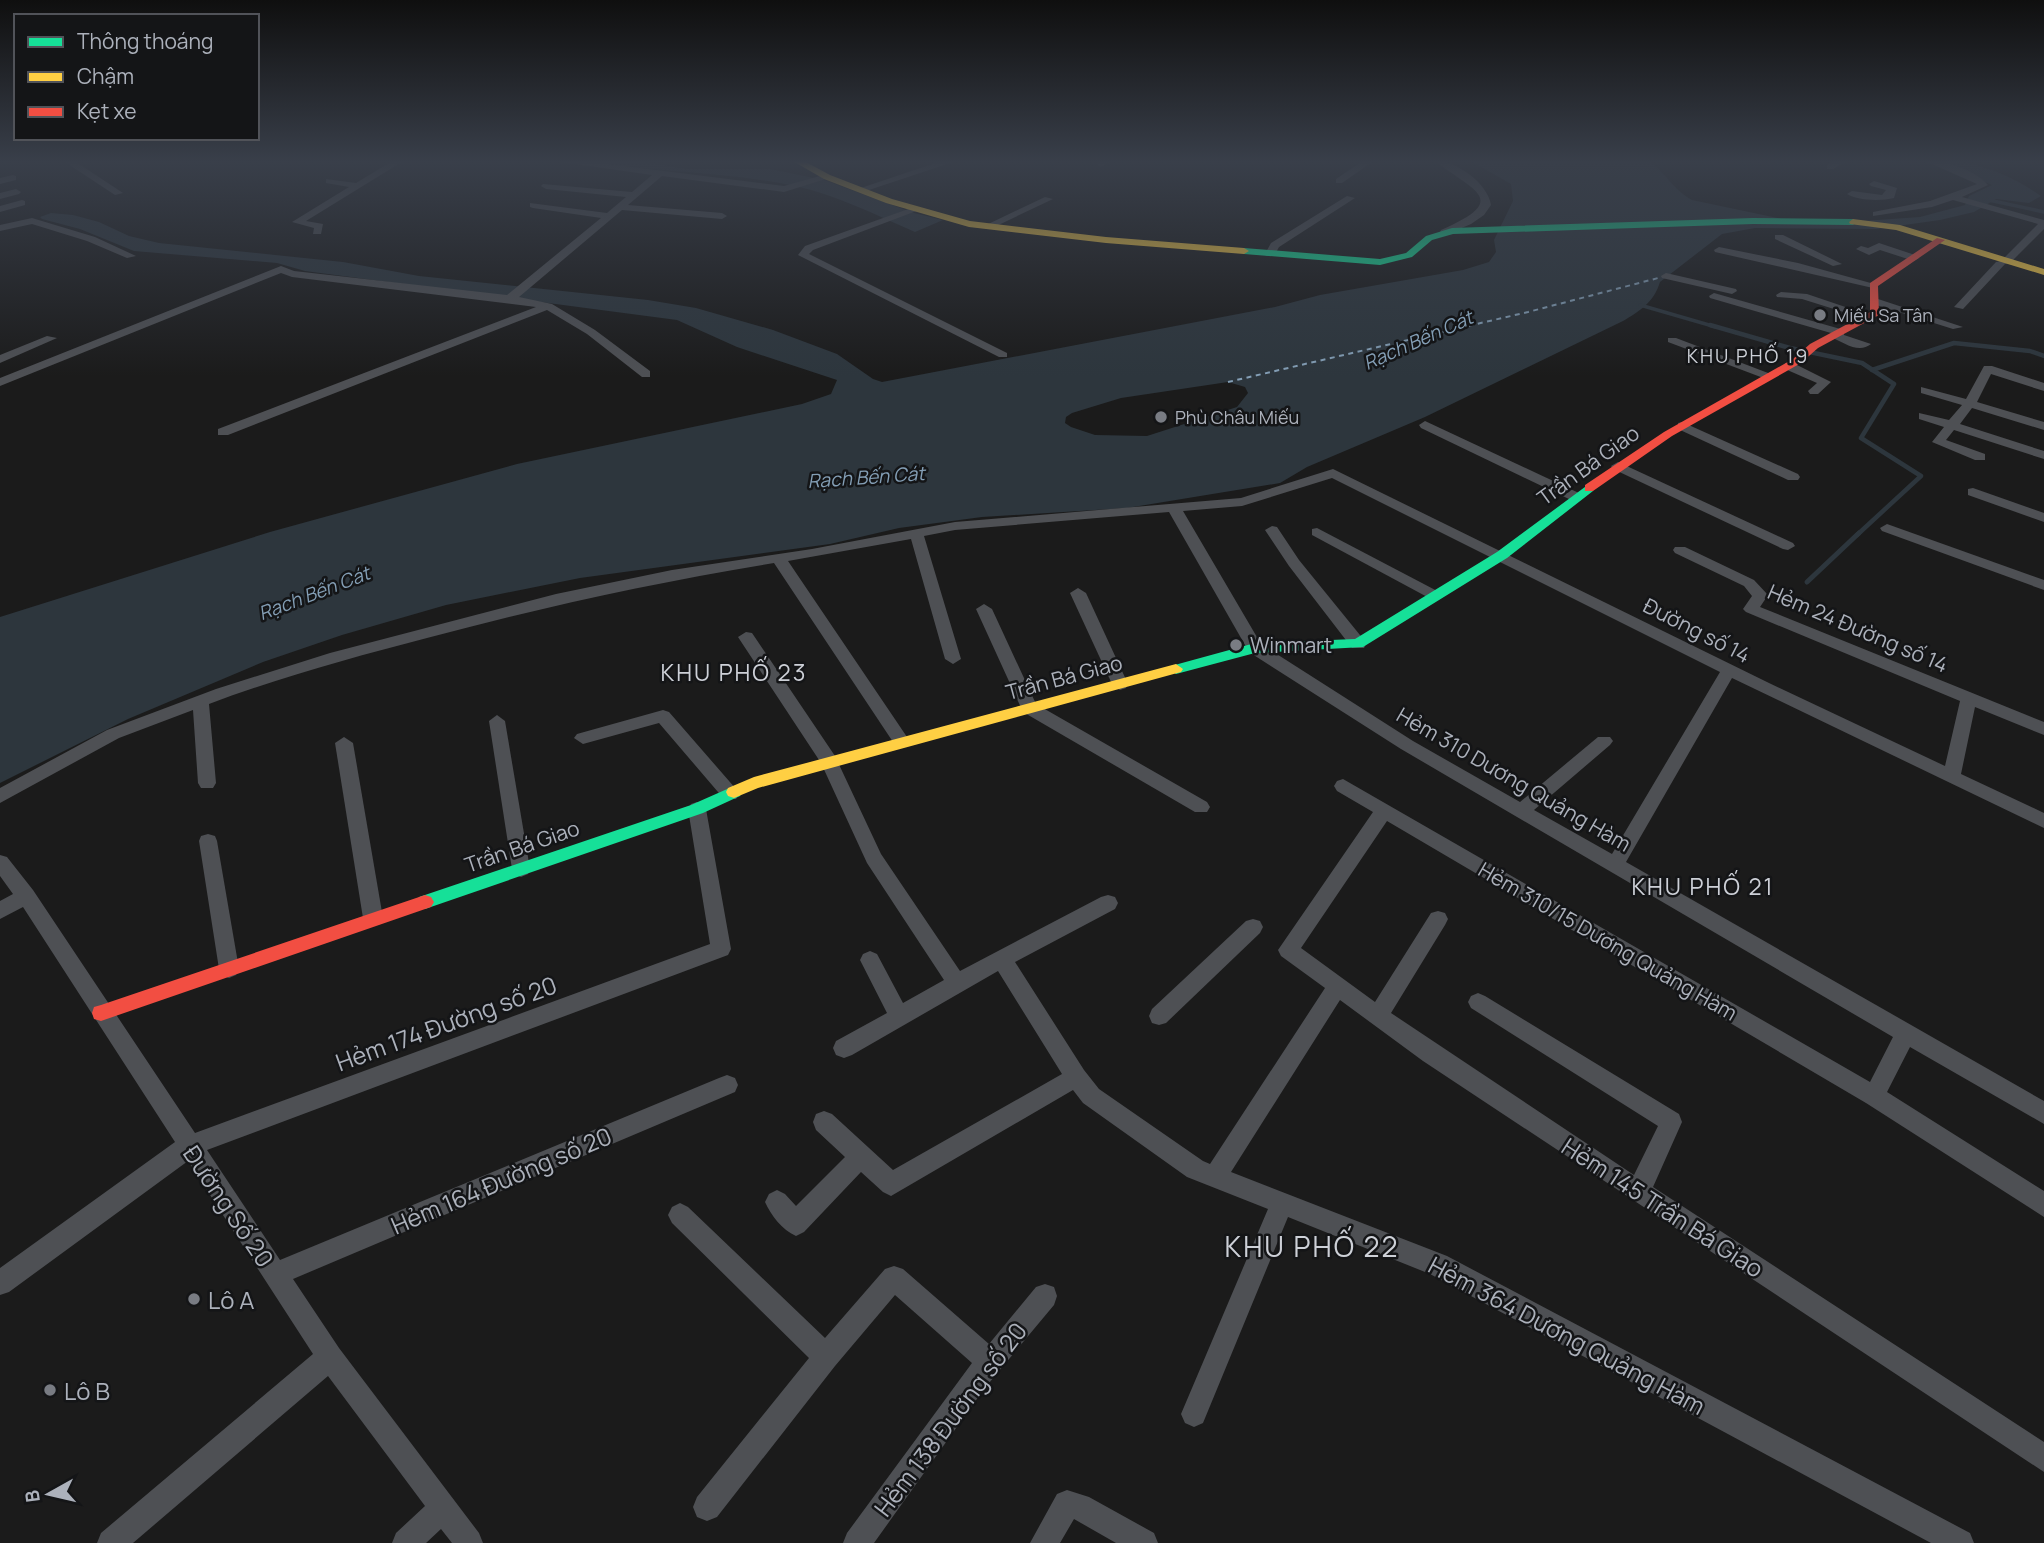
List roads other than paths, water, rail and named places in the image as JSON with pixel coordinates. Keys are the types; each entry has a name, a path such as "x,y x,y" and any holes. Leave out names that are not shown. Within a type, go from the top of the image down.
{"street":[{"path":"68,232 131,256"},
{"path":"510,298 589,232"},
{"path":"852,232 809,248 803,255 1003,355"},
{"path":"1039,232 1380,262 1409,255 1427,240 1451,233 1494,232"},
{"path":"1270,254 1275,245 1296,232"},
{"path":"1907,232 2036,273"},
{"path":"1959,307 2036,232"},
{"path":"1779,237 1837,264"},
{"path":"2028,240 2044,244"},
{"name":"Trần Bá Giao","path":"100,1013 697,809 754,783 829,761 1255,648 1358,644 1502,555 1618,467 1682,426 1793,364 1814,346 1837,334 1873,302 1914,258 1937,242"},
{"path":"1861,249 1869,252 1879,246 1914,258"},
{"path":"1719,250 1804,267 1873,302"},
{"path":"1804,267 1825,259"},
{"path":"0,382 281,269 292,274 510,298 548,306 591,332 646,374"},
{"path":"1666,276 1777,298 1802,296 1873,302"},
{"path":"1786,283 1873,302 1957,327"},
{"path":"1714,296 1837,334 1861,346 1865,344"},
{"path":"223,432 548,306"},
{"path":"0,359 51,338"},
{"path":"1672,340 1770,376"},
{"path":"1793,364 1825,382 1814,391"},
{"path":"1980,457 1938,442 1970,403 1988,369 2044,387"},
{"path":"1924,390 2044,426"},
{"path":"1923,415 2044,455"},
{"path":"1425,425 1576,497"},
{"path":"1682,426 1793,477"},
{"path":"1618,467 1788,546"},
{"name":"Đường số 14","path":"1174,508 1242,502 1333,473 1729,670 2044,821"},
{"path":"1973,492 2044,518"},
{"path":"0,796 113,734 330,658 556,599 671,575 955,526 1174,508 1255,648"},
{"path":"1887,528 2044,585"},
{"path":"1272,530 1294,563 1358,644"},
{"path":"1317,532 1436,596"},
{"path":"916,533 953,659"},
{"name":"Hẻm 24 Đường số 14","path":"1680,550 1749,583 1760,595 1751,609 2044,729"},
{"path":"778,558 901,741"},
{"path":"1078,593 1120,684"},
{"path":"984,609 1029,708 1201,807"},
{"path":"746,637 829,761 874,858 957,983"},
{"name":"Hẻm 310 Dương Quảng Hàm","path":"1255,648 1407,745 2044,1113"},
{"path":"1615,865 1729,670"},
{"path":"1951,778 1969,699"},
{"path":"201,701 207,783"},
{"path":"583,738 663,716 730,794"},
{"path":"497,721 521,869"},
{"path":"1521,811 1604,741"},
{"path":"345,743 373,918"},
{"name":"Hẻm 310/15 Dương Quảng Hàm","path":"1343,786 1874,1096 2044,1205"},
{"name":"Hẻm 174 Đường số 20","path":"0,1283 189,1146 721,949 697,809"},
{"name":"Hẻm 145 Trần Bá Giao","path":"1385,810 1288,950 1378,1016 2044,1458"},
{"path":"208,841 229,969"},
{"name":"Đường Số 20","path":"0,862 26,897 100,1013 330,1357 469,1543"},
{"path":"0,911 26,897"},
{"path":"844,1048 957,983 1108,903"},
{"path":"1378,1016 1438,919"},
{"path":"1159,1016 1253,927"},
{"path":"870,960 900,1016"},
{"name":"Hẻm 364 Dương Quảng Hàm","path":"1002,960 1076,1077 1091,1096 1195,1169 1438,1265 1960,1543"},
{"path":"1215,1177 1338,986"},
{"path":"1478,1002 1671,1122 1639,1191"},
{"path":"1874,1096 1906,1033"},
{"path":"824,1122 891,1184 1076,1077"},
{"name":"Hẻm 164 Đường số 20","path":"275,1274 727,1085"},
{"path":"777,1202 796,1224 861,1156"},
{"path":"1194,1414 1282,1203"},
{"path":"680,1215 826,1357"},
{"path":"706,1507 826,1357 894,1278 990,1362"},
{"name":"Hẻm 138 Đường số 20","path":"857,1543 990,1362 1045,1296"},
{"path":"111,1543 330,1357"},
{"path":"1044,1543 1073,1505 1144,1543"},
{"path":"406,1543 442,1508"}],"water":[{"name":"Rạch Bến Cát","path":"87,232 120,232 159,243 343,262 419,276 648,300 696,308 773,330 837,354 873,379 882,382 1275,307 1320,295 1463,270 1489,262 1496,252 1494,240 1498,232 1733,232 1722,234 1660,282 1646,305 1623,321 1425,417 1307,467 1280,483 1127,508 982,517 899,528 830,544 580,578 446,605 342,635 263,662 128,719 0,783 0,617 270,532 517,464 802,404 831,394 837,380 737,347 677,320 305,271 277,263 134,251","holes":["1228,382 1245,387 1248,393 1237,407 1147,436 1095,435 1065,423 1066,417 1072,413 1121,398"]}],"waterway":[{"path":"1640,305 1716,327"},
{"path":"1710,325 1790,348 1862,363 1872,370"},
{"path":"1872,370 1954,343 2030,351 2044,356"},
{"path":"1857,535 1921,476 1861,438 1894,384 1872,370"},
{"path":"1807,582 1859,533"}],"place":[{"name":"Miếu Sa Tân","path":"1820,315"},
{"name":"Phù Châu Miếu","path":"1161,417"},
{"name":"Winmart","path":"1236,645"},
{"name":"Lô A","path":"194,1299"},
{"name":"Lô B","path":"50,1390"}],"district":[{"name":"KHU PHỐ 19","path":"1748,356"},
{"name":"KHU PHỐ 23","path":"734,672"},
{"name":"KHU PHỐ 21","path":"1703,886"},
{"name":"KHU PHỐ 22","path":"1312,1246"}]}
